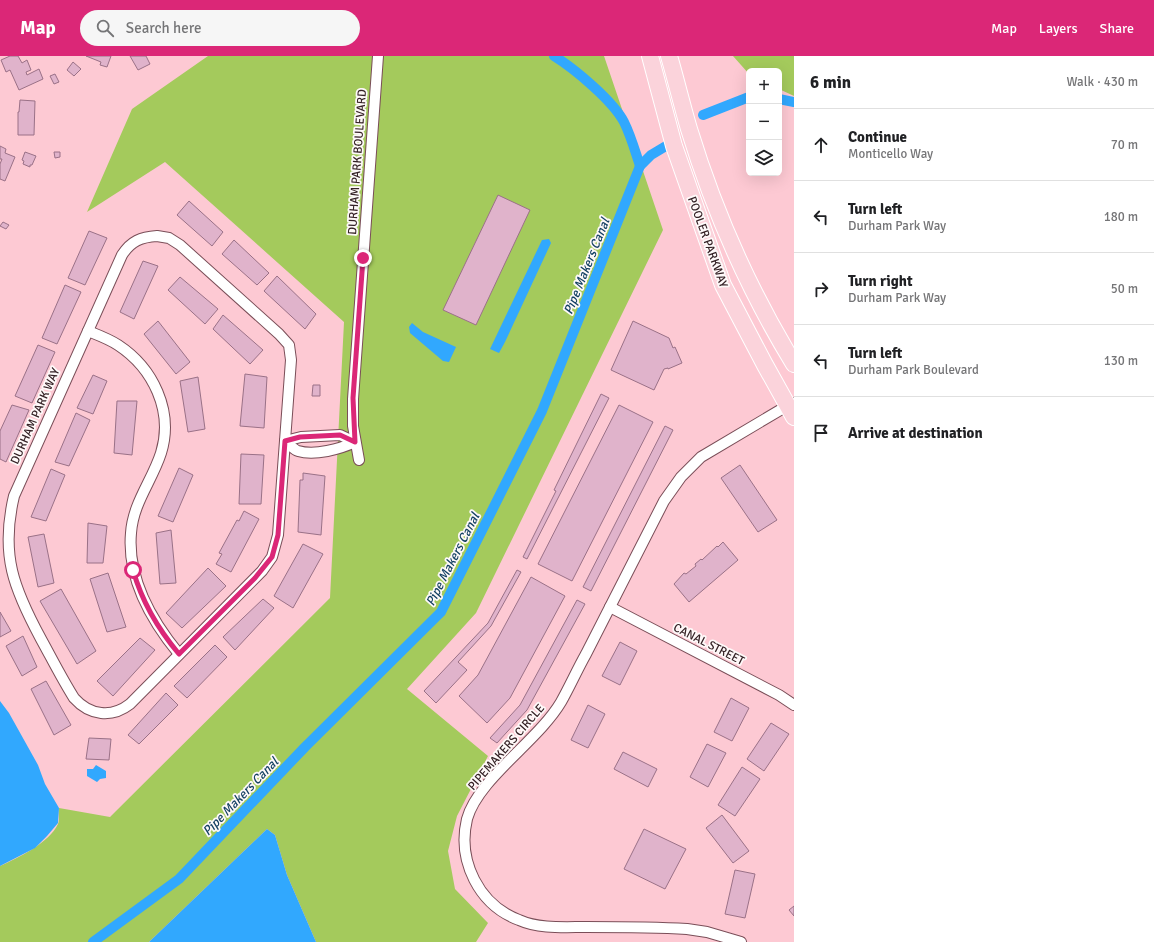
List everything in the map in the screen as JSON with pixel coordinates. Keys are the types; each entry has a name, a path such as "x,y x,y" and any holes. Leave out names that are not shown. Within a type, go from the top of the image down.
{"main road":[{"name":"POOLER PARKWAY","path":"650,56 674,146 723,285 792,408"},
{"name":"POOLER PARKWAY","path":"669,56 689,130 716,206 746,275 794,364"}],"street":[{"name":"DURHAM PARK BOULEVARD","path":"359,460 355,442 353,398 378,56"},
{"name":"DURHAM PARK WAY","path":"151,236 163,237 174,241 287,342 291,360 278,535 272,557 255,578 125,708 109,714 97,713 87,709 79,703 71,693 15,591 9,577 4,537 10,504 88,331 122,255 129,245 139,239 151,236"},
{"path":"88,331 116,344 137,360 152,380 162,404 165,429 162,446 134,512 131,532 131,551 136,580 145,602 160,631 179,654"},
{"name":"PIPEMAKERS CIRCLE","path":"741,942 707,932 687,929 572,927 532,924 519,920 499,910 481,892 468,866 464,834 468,817 484,788 549,720 561,702 664,501 681,477 701,457 792,408"},
{"path":"285,441 300,437 325,437 340,435 355,442"},
{"path":"325,437 326,451"},
{"path":"285,441 298,451 326,451 341,449 355,442"},
{"name":"CANAL STREET","path":"610,607 779,695 794,705"}],"green space":[{"path":"208,56 604,56 663,230 476,613 407,689 488,756 457,816 448,851 455,889 488,923 476,942 316,942 287,875 275,835 267,829 149,942 0,942 0,866 32,849 48,837 58,824 59,808 110,817 330,598 344,322 165,162 87,212 132,109"},
{"path":"733,56 794,56 794,96 782,90 782,68 746,68 746,71"}],"water":[{"path":"549,239 551,243 505,342 499,353 490,349 542,240"},
{"path":"412,323 423,332 456,347 449,362 443,361 410,333 409,327"},
{"path":"0,701 9,713 38,765 45,784 59,808 58,823 35,848 0,866"},
{"path":"96,765 106,771 106,778 100,779 97,782 87,776 87,769 93,769"},
{"path":"267,829 275,835 287,875 316,942 149,942"}],"building":[{"path":"10,56 18,56 22,63 27,60 31,70 26,72 27,75 39,69 43,79 19,90 10,70 6,72 1,60"},
{"path":"86,56 111,56 107,67 100,65 101,62"},
{"path":"130,56 146,56 150,64 138,70"},
{"path":"73,62 81,69 74,76 67,70"},
{"path":"55,74 59,82 54,84 50,76"},
{"path":"20,100 35,101 34,135 18,135 18,112"},
{"path":"0,146 6,149 5,153 15,157 5,181 0,179 0,164 2,159 0,159"},
{"path":"25,152 36,156 30,167 23,164 24,161 22,160"},
{"path":"54,152 60,152 60,157 55,158"},
{"path":"498,195 530,210 476,325 443,310"},
{"path":"189,201 223,232 212,246 177,215"},
{"path":"3,222 9,225 6,229 0,226"},
{"path":"89,231 107,238 85,285 68,278"},
{"path":"234,240 269,273 257,285 222,254"},
{"path":"143,261 158,266 134,319 120,312"},
{"path":"277,276 316,314 305,329 264,291"},
{"path":"180,277 218,309 205,324 168,290"},
{"path":"65,285 81,292 57,344 42,338"},
{"path":"223,315 263,350 250,364 213,329"},
{"path":"158,321 190,362 176,374 144,334"},
{"path":"633,321 669,338 682,363 668,369 664,369 654,390 611,370"},
{"path":"38,345 55,352 32,403 15,396"},
{"path":"245,374 267,377 264,428 240,426"},
{"path":"93,375 107,381 93,414 77,408"},
{"path":"198,377 205,429 188,432 180,381"},
{"path":"313,385 320,385 320,396 312,396"},
{"path":"601,394 609,398 527,559 523,557 556,491 554,490"},
{"path":"117,401 137,401 132,455 114,453"},
{"path":"12,405 29,410 6,462 0,459 0,431"},
{"path":"619,405 653,422 572,581 538,564"},
{"path":"76,413 90,420 69,466 55,462"},
{"path":"665,426 673,430 591,591 583,587"},
{"path":"241,454 264,455 261,504 239,504"},
{"path":"740,465 777,520 758,532 721,478"},
{"path":"179,468 193,475 173,522 158,516"},
{"path":"51,469 65,475 46,521 31,517"},
{"path":"303,473 325,476 321,535 298,532 300,480 303,480"},
{"path":"244,511 259,519 231,572 216,564 222,554 219,553 237,520 239,521"},
{"path":"88,523 107,526 103,563 87,563"},
{"path":"171,530 176,583 160,584 156,533"},
{"path":"44,534 54,583 38,587 28,537"},
{"path":"723,542 738,560 689,602 674,584 684,573 686,574 696,566 695,564"},
{"path":"303,544 323,554 293,608 274,596"},
{"path":"208,568 226,586 182,628 166,613"},
{"path":"517,570 521,572 491,626 458,662 467,670 436,703 424,691 488,623"},
{"path":"108,573 126,627 107,632 90,579"},
{"path":"531,577 565,596 510,698 487,723 459,696 478,675"},
{"path":"61,589 96,651 77,664 40,601"},
{"path":"263,599 274,608 235,650 223,637"},
{"path":"577,600 585,604 527,710 497,743 490,738 520,705"},
{"path":"0,612 11,631 0,637"},
{"path":"23,636 37,667 22,676 6,646"},
{"path":"140,638 155,650 113,696 97,681"},
{"path":"620,642 637,651 620,685 602,676"},
{"path":"215,645 227,657 187,698 174,686"},
{"path":"46,681 71,725 54,735 31,689"},
{"path":"166,693 178,705 139,744 128,735"},
{"path":"731,698 749,708 732,741 714,732"},
{"path":"588,705 605,714 588,748 571,740"},
{"path":"771,723 789,734 764,771 747,759"},
{"path":"89,738 111,739 109,760 86,759"},
{"path":"707,744 726,753 708,787 690,777"},
{"path":"623,752 657,769 648,787 614,769"},
{"path":"742,767 760,779 735,816 718,805"},
{"path":"722,815 749,851 733,863 706,828"},
{"path":"644,829 686,849 665,889 624,869"},
{"path":"735,870 755,874 745,918 725,914"},
{"path":"794,906 794,916 789,910"}],"waterway":[{"path":"554,56 593,86 603,95 619,114 629,133 640,166"},
{"path":"703,115 746,98"},
{"path":"782,100 794,102"},
{"name":"Pipe Makers Canal","path":"93,942 179,879 305,747 441,612 542,411 640,166 651,155 666,146"}],"route":[{"path":"133,570 140,591 160,631 179,654 262,571 272,557 278,535 285,441 300,437 340,435 355,442 353,426 353,398 363,258"}]}
